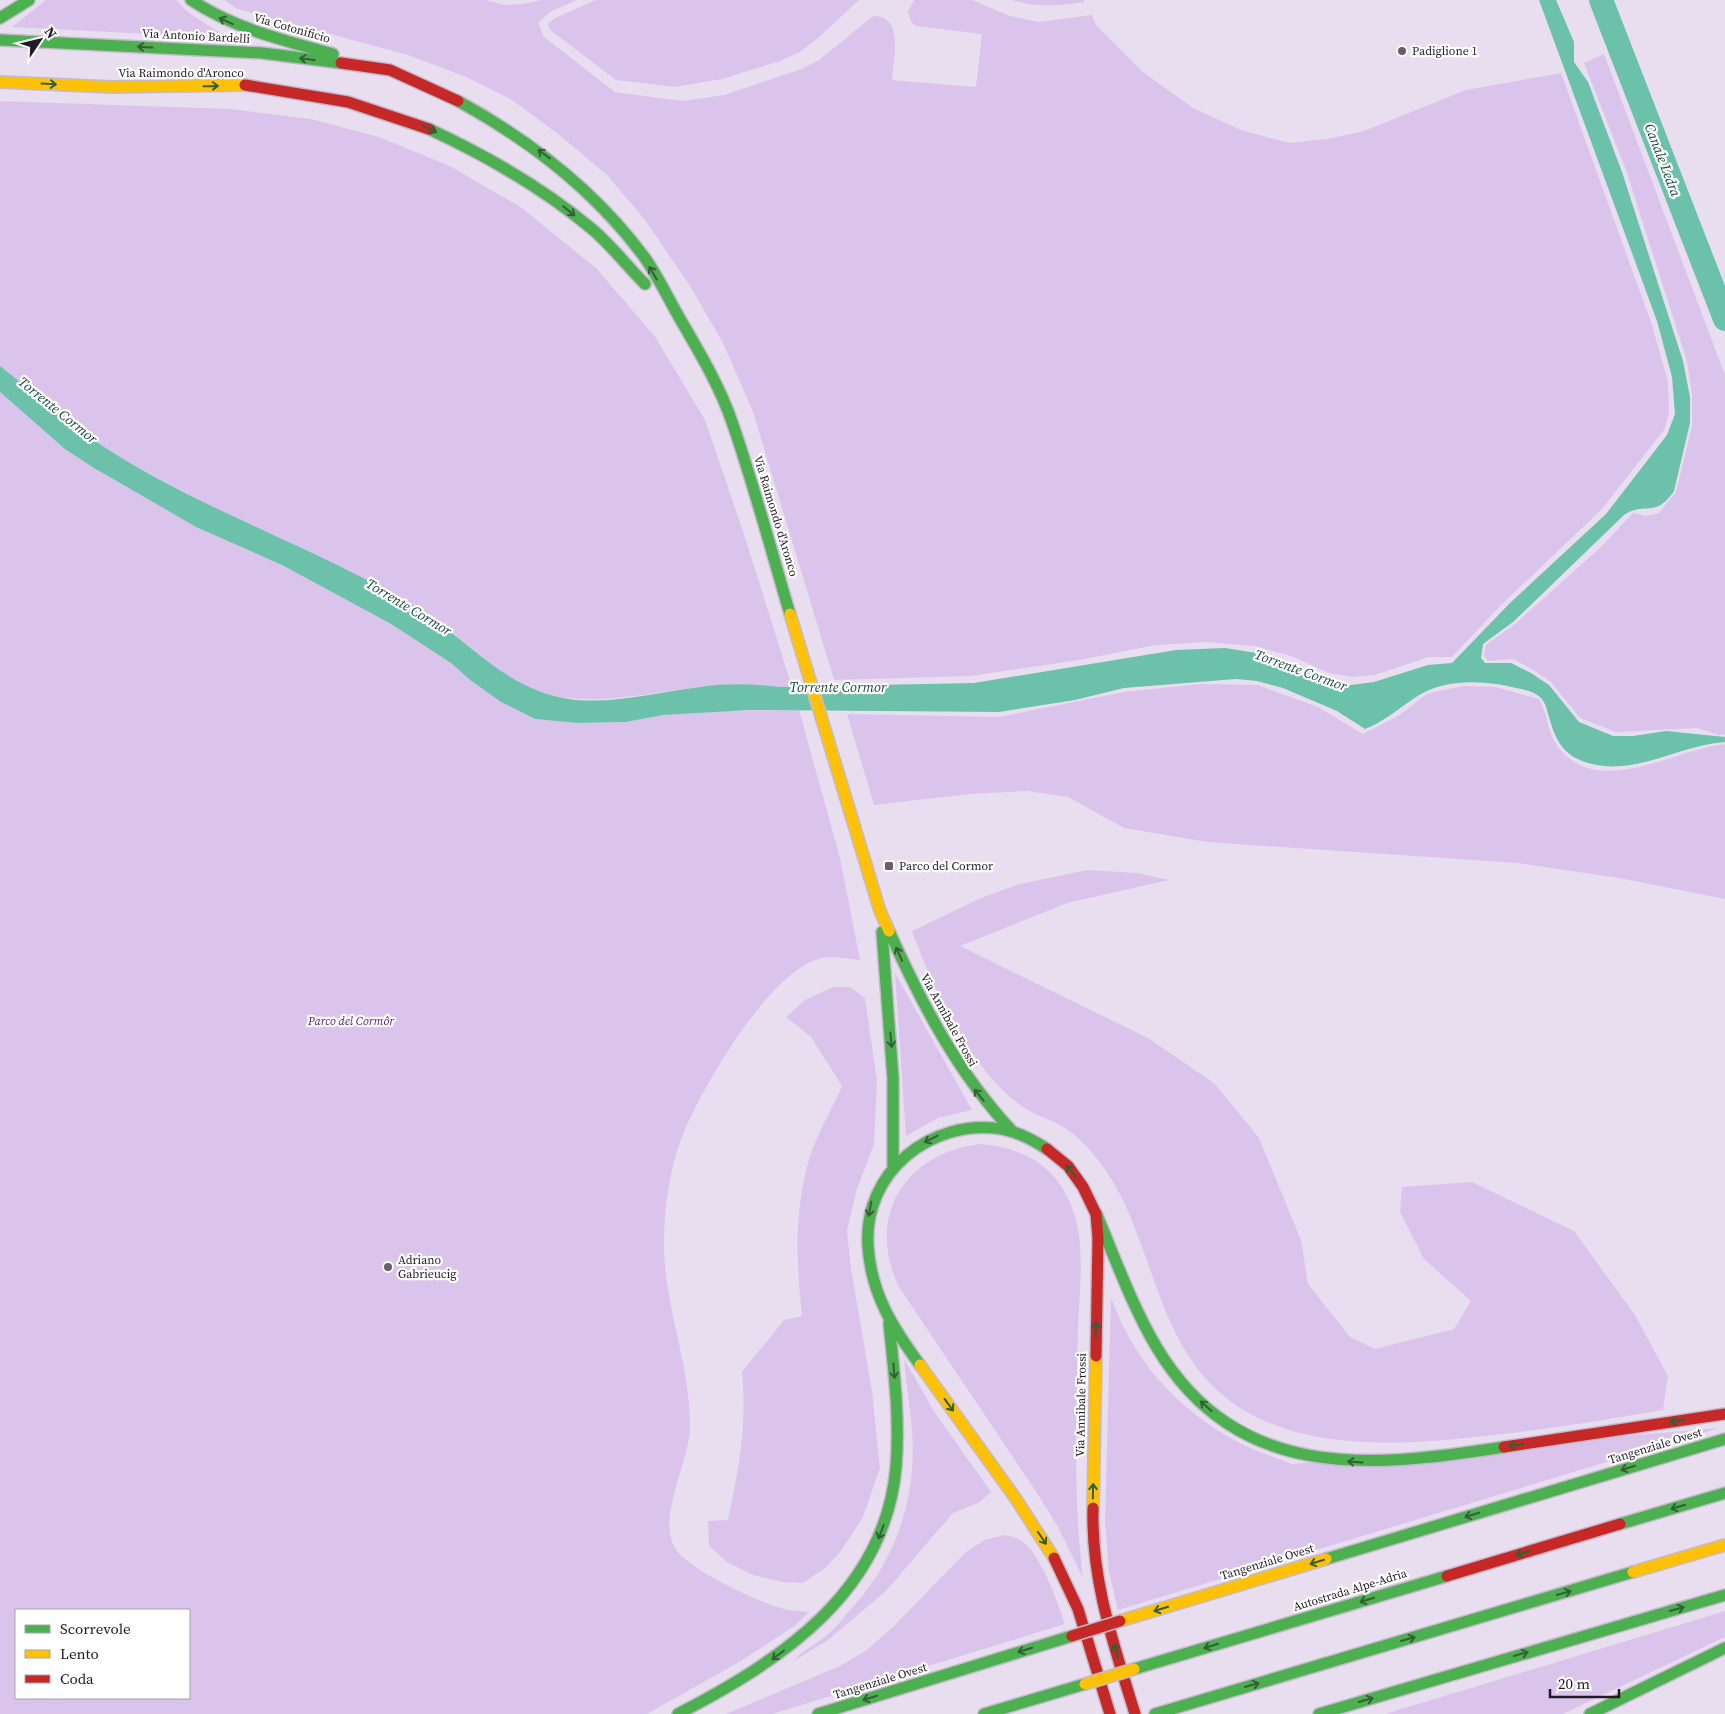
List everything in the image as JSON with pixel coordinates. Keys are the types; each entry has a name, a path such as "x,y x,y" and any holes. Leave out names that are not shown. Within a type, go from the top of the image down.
{"main road":[{"path":"0,18 29,0"},
{"name":"Via Cotonificio","path":"191,0 221,20 244,29 390,70"},
{"name":"Via Antonio Bardelli","path":"0,40 262,53 390,70"},
{"name":"Via Raimondo d'Aronco","path":"390,70 447,95 505,126 587,191 620,226 646,260 717,386 732,420 816,700"},
{"name":"Via Raimondo d'Aronco","path":"0,82 112,87 244,86 348,102 419,124 483,154 548,194 585,224 641,279 695,346"},
{"name":"Via Annibale Frossi","path":"816,700 880,911 944,1043 970,1084 992,1111 1012,1131"},
{"name":"Via Annibale Frossi","path":"880,911 892,1053 895,1130 893,1167"},
{"name":"Via Annibale Frossi","path":"1110,1714 1083,1621 1066,1578 1007,1487 889,1323 872,1280 867,1257 867,1229 872,1201 882,1181 893,1167 924,1142 957,1129 992,1127 1012,1131 1045,1146 1062,1160 1081,1183 1096,1212 1098,1238 1092,1539 1101,1601 1136,1714"},
{"path":"1096,1212 1147,1328 1186,1386 1223,1420 1288,1451 1311,1457 1366,1463 1452,1455 1725,1414"},
{"path":"678,1714 755,1672 800,1638 824,1617 842,1597 876,1544 887,1514 896,1452 897,1416 889,1323"},
{"name":"Tangenziale Ovest","path":"818,1714 1725,1439"},
{"name":"Autostrada Alpe-Adria","path":"984,1714 1725,1493"},
{"path":"1155,1714 1725,1545"},
{"path":"1319,1714 1725,1595"},
{"path":"1590,1714 1725,1648"}],"green space":[{"path":"46,0 176,0 189,13 228,38 12,27"},
{"path":"224,0 486,0 504,5 542,0 577,0 550,12 538,23 544,37 615,92 682,101 724,95 802,69 819,60 873,16 883,18 890,23 893,31 895,51 892,80 976,87 982,34 916,26 911,22 908,12 914,0 972,0 1010,16 1039,22 1092,15 1096,25 1143,72 1193,108 1241,130 1289,143 1327,139 1364,131 1466,90 1561,73 1652,325 1668,382 1669,414 1664,430 1601,510 1501,605 1452,657 1429,657 1375,675 1352,677 1329,673 1291,656 1254,646 1207,642 1156,645 1079,660 970,676 834,680 753,412 723,343 690,286 645,220 607,175 558,134 512,100 466,77 408,55 237,9"},
{"path":"596,0 859,0 800,52 780,61 722,79 675,87 616,80 550,30 548,24 555,18"},
{"path":"1012,0 1084,0 1084,2 1048,6"},
{"path":"1604,54 1725,375 1725,734 1719,735 1697,728 1616,732 1580,718 1551,682 1535,671 1513,659 1488,661 1484,655 1486,645 1515,624 1603,545 1633,513 1646,516 1659,513 1676,492 1692,426 1692,395 1687,361 1626,170 1584,63"},
{"path":"0,101 231,109 311,119 379,137 450,166 522,208 597,269 656,338 705,420 743,531 792,687 720,685 607,699 585,699 539,693 522,687 492,667 438,621 423,611 171,485 130,463 78,430 0,366"},
{"name":"Parco del Cormôr","path":"0,392 65,448 123,485 196,527 282,565 391,624 451,663 470,680 501,702 535,719 577,723 626,722 663,715 703,711 799,710 840,858 860,960 826,957 802,967 781,984 739,1034 704,1091 682,1137 668,1188 664,1241 668,1288 686,1381 690,1428 685,1457 675,1489 670,1521 670,1535 675,1548 694,1566 742,1593 787,1610 809,1612 796,1625 741,1661 647,1714 0,1714"},
{"path":"1200,684 1258,685 1318,707 1363,734 1398,716 1427,694 1464,686 1495,687 1539,699 1552,736 1559,748 1575,763 1595,770 1638,767 1725,744 1725,899 1619,878 1518,863 1207,842 1124,828 1068,797 1027,791 970,794 874,805 847,714 999,717 1124,692"},
{"path":"1087,870 1137,873 1169,880 1067,903 960,946 1148,1038 1214,1083 1259,1138 1301,1240 1308,1284 1350,1337 1375,1349 1454,1329 1471,1301 1424,1259 1400,1212 1402,1187 1472,1182 1574,1231 1635,1315 1668,1376 1663,1410 1507,1434 1447,1440 1367,1442 1327,1439 1289,1430 1253,1416 1221,1394 1194,1364 1180,1341 1168,1317 1129,1215 1118,1191 1104,1168 1089,1149 1076,1137 1056,1123 1023,1107 1001,1089 985,1070 969,1049 942,1001 930,977 912,931 981,898 1020,884"},
{"path":"895,973 972,1110 938,1118 906,1136"},
{"path":"833,987 850,987 865,998 877,1081 874,1144 856,1192 847,1231 851,1269 872,1391 880,1468 863,1517 841,1551 825,1568 803,1583 782,1582 753,1575 727,1562 709,1546 708,1521 728,1520 736,1482 743,1429 742,1372 784,1320 802,1316 798,1275 798,1235 801,1196 813,1147 842,1086 811,1037 786,1017 805,1000"},
{"path":"980,1144 996,1146 1025,1155 1049,1171 1067,1195 1077,1224 1081,1270 1078,1331 1076,1486 1083,1578 1058,1527 1037,1493 899,1287 890,1261 887,1236 890,1213 899,1193 912,1175 931,1160 954,1150"},
{"path":"1111,1297 1120,1320 1132,1342 1145,1362 1176,1398 1195,1414 1236,1441 1292,1464 1719,1428 1118,1610 1109,1572 1105,1521"},
{"path":"904,1359 935,1413 991,1492 978,1503 953,1513 886,1591 828,1640 795,1660 832,1631 871,1585 883,1565 902,1523 908,1500 913,1454"},
{"path":"1005,1535 1020,1540 1034,1555 1047,1578 1065,1624 772,1714 726,1714 840,1666 867,1650 894,1626 966,1552 984,1540"},
{"path":"1725,1611 1725,1637 1563,1714 1385,1714"}],"water":[{"name":"Torrente Cormor","path":"1539,0 1556,0 1574,42 1574,62 1588,82 1622,172 1683,361 1690,397 1690,423 1674,491 1667,499 1661,505 1638,509 1624,515 1513,622 1483,644 1481,658 1485,663 1511,663 1531,673 1549,685 1579,722 1613,736 1633,736 1666,731 1725,737 1725,742 1708,744 1626,766 1592,764 1581,761 1573,756 1560,744 1545,704 1539,696 1521,689 1477,682 1450,684 1424,692 1384,719 1365,729 1337,711 1283,688 1257,681 1236,679 1124,688 1075,700 999,712 749,710 663,715 626,722 577,723 535,719 501,702 470,680 451,663 391,624 282,565 196,527 94,468 65,449 0,392 0,366 78,429 127,461 207,504 370,581 429,616 485,660 524,685 545,694 569,699 618,699 730,684 779,687 974,683 1176,650 1225,648 1263,654 1328,680 1351,685 1374,682 1428,665 1452,663 1510,603 1606,514 1667,435 1675,414 1672,377 1657,321"},
{"path":"1589,0 1609,0 1625,42 1613,47"}],"waterway":[{"name":"Canale Ledra","path":"1601,0 1725,319"}],"traffic: fast":[{"path":"0,18 29,0"},
{"path":"191,0 225,19 260,33 333,54"},
{"path":"0,40 262,53 341,63"},
{"path":"458,101 511,133 560,169 605,210 645,258 703,359 727,409 748,470 790,614"},
{"path":"429,129 493,161 554,199 599,235 645,284"},
{"path":"889,931 914,985 942,1036 974,1085 1012,1131"},
{"path":"882,932 893,1078 893,1167"},
{"path":"920,1365 892,1324 885,1310 870,1263 868,1246 869,1219 877,1195 889,1174 906,1156 927,1142 950,1132 976,1128 1002,1129 1014,1132 1047,1149"},
{"path":"1096,1213 1132,1299 1157,1348 1190,1392 1227,1423 1267,1444 1311,1456 1357,1460 1405,1459 1504,1447"},
{"path":"678,1714 754,1671 789,1646 821,1618 849,1587 872,1551 888,1512 896,1467 897,1413 889,1323"},
{"path":"1326,1559 1725,1439"},
{"path":"1620,1524 1725,1493"},
{"path":"1155,1714 1633,1572"},
{"path":"1134,1669 1447,1576"},
{"path":"1319,1714 1725,1595"},
{"path":"818,1714 1072,1636"},
{"path":"1590,1714 1725,1648"},
{"path":"984,1714 1085,1684"}],"traffic: slow":[{"path":"0,82 112,87 245,85"},
{"path":"790,614 880,911 889,931"},
{"path":"1093,1508 1096,1356"},
{"path":"920,1365 1016,1499 1054,1558"},
{"path":"1633,1572 1725,1545"},
{"path":"1120,1621 1326,1559"},
{"path":"1085,1684 1134,1669"}],"traffic: jam":[{"path":"341,63 390,70 458,101"},
{"path":"245,85 348,102 429,129"},
{"path":"1047,1149 1068,1166 1083,1187 1096,1214 1098,1238 1096,1356"},
{"path":"1504,1447 1725,1414"},
{"path":"1093,1508 1093,1535 1105,1612 1135,1714"},
{"path":"1447,1576 1620,1524"},
{"path":"1054,1558 1078,1609 1110,1714"},
{"path":"1072,1636 1120,1621"}],"place":[{"name":"Padiglione 1","path":"1402,51"},
{"name":"Parco del Cormor","path":"889,866"},
{"name":"Adriano Gabrieucig","path":"388,1267"}]}
